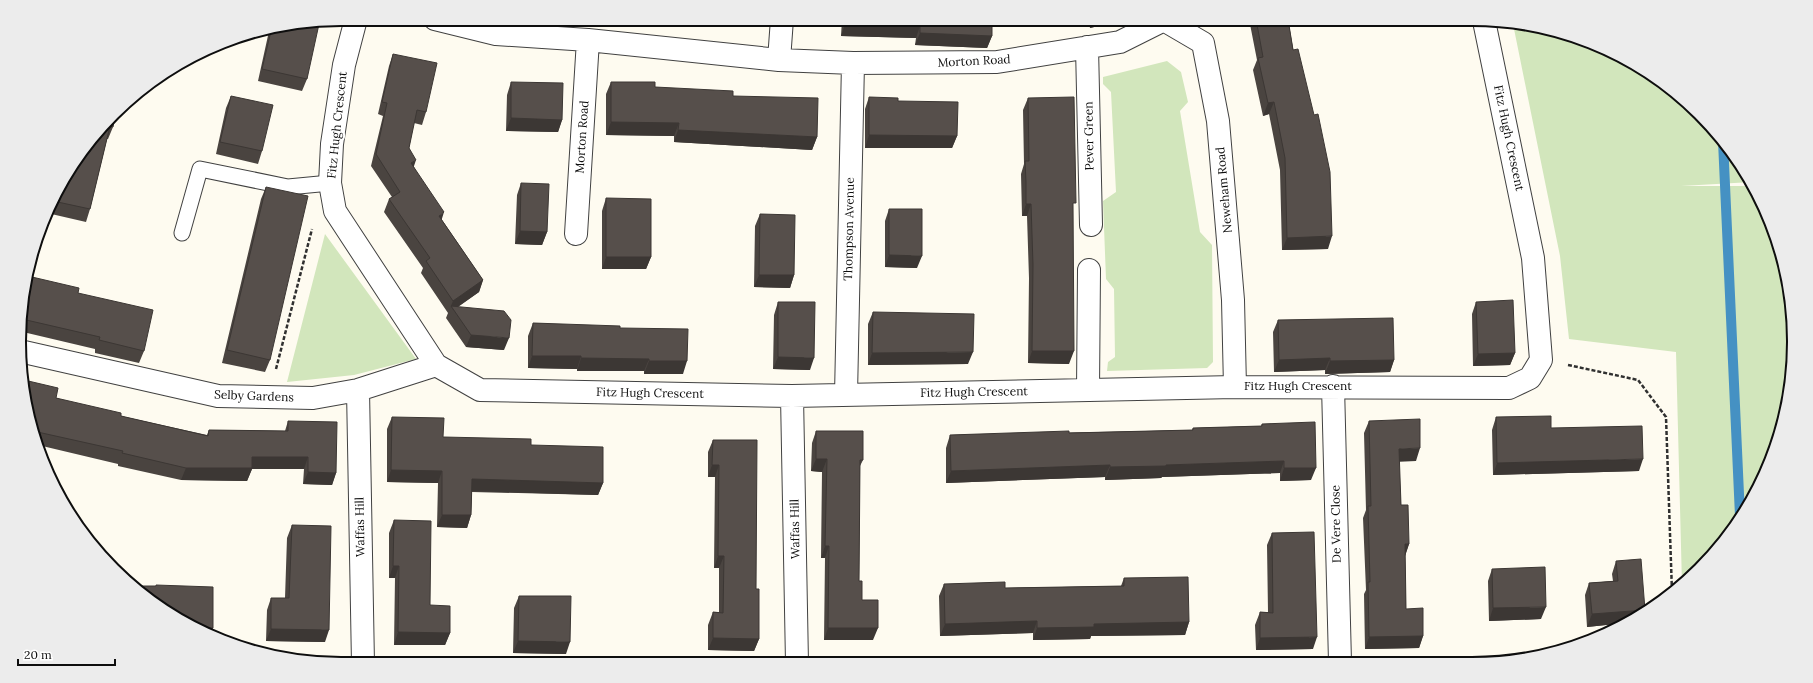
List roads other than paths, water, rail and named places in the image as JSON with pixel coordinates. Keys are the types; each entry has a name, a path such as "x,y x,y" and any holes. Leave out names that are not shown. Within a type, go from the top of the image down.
{"street":[{"name":"Fitz Hugh Crescent","path":"354,26 344,65 332,144 330,183 335,211 436,365 480,390 792,396 1235,387 1333,386 1509,388 1530,378 1542,360 1533,258 1485,27"},
{"name":"Morton Road","path":"463,26 496,34 588,40 779,60 853,63 997,62 1120,42 1151,26"},
{"path":"779,60 781,26"},
{"name":"Neweham Road","path":"1172,26 1202,43 1218,121 1233,300 1235,387"},
{"name":"Morton Road","path":"576,234 588,40"},
{"name":"Pever Green","path":"1087,47 1091,226"},
{"name":"Thompson Avenue","path":"846,395 853,63"},
{"path":"1088,390 1089,270"},
{"name":"Selby Gardens","path":"27,353 218,396 313,398 358,390 436,365"},
{"name":"De Vere Close","path":"1333,386 1340,657"},
{"name":"Waffas Hill","path":"358,390 363,657"},
{"name":"Waffas Hill","path":"792,396 796,657"}],"lane":[{"path":"182,233 200,169 288,187 330,183"}],"waterway":[{"path":"1723,151 1740,508"}]}
